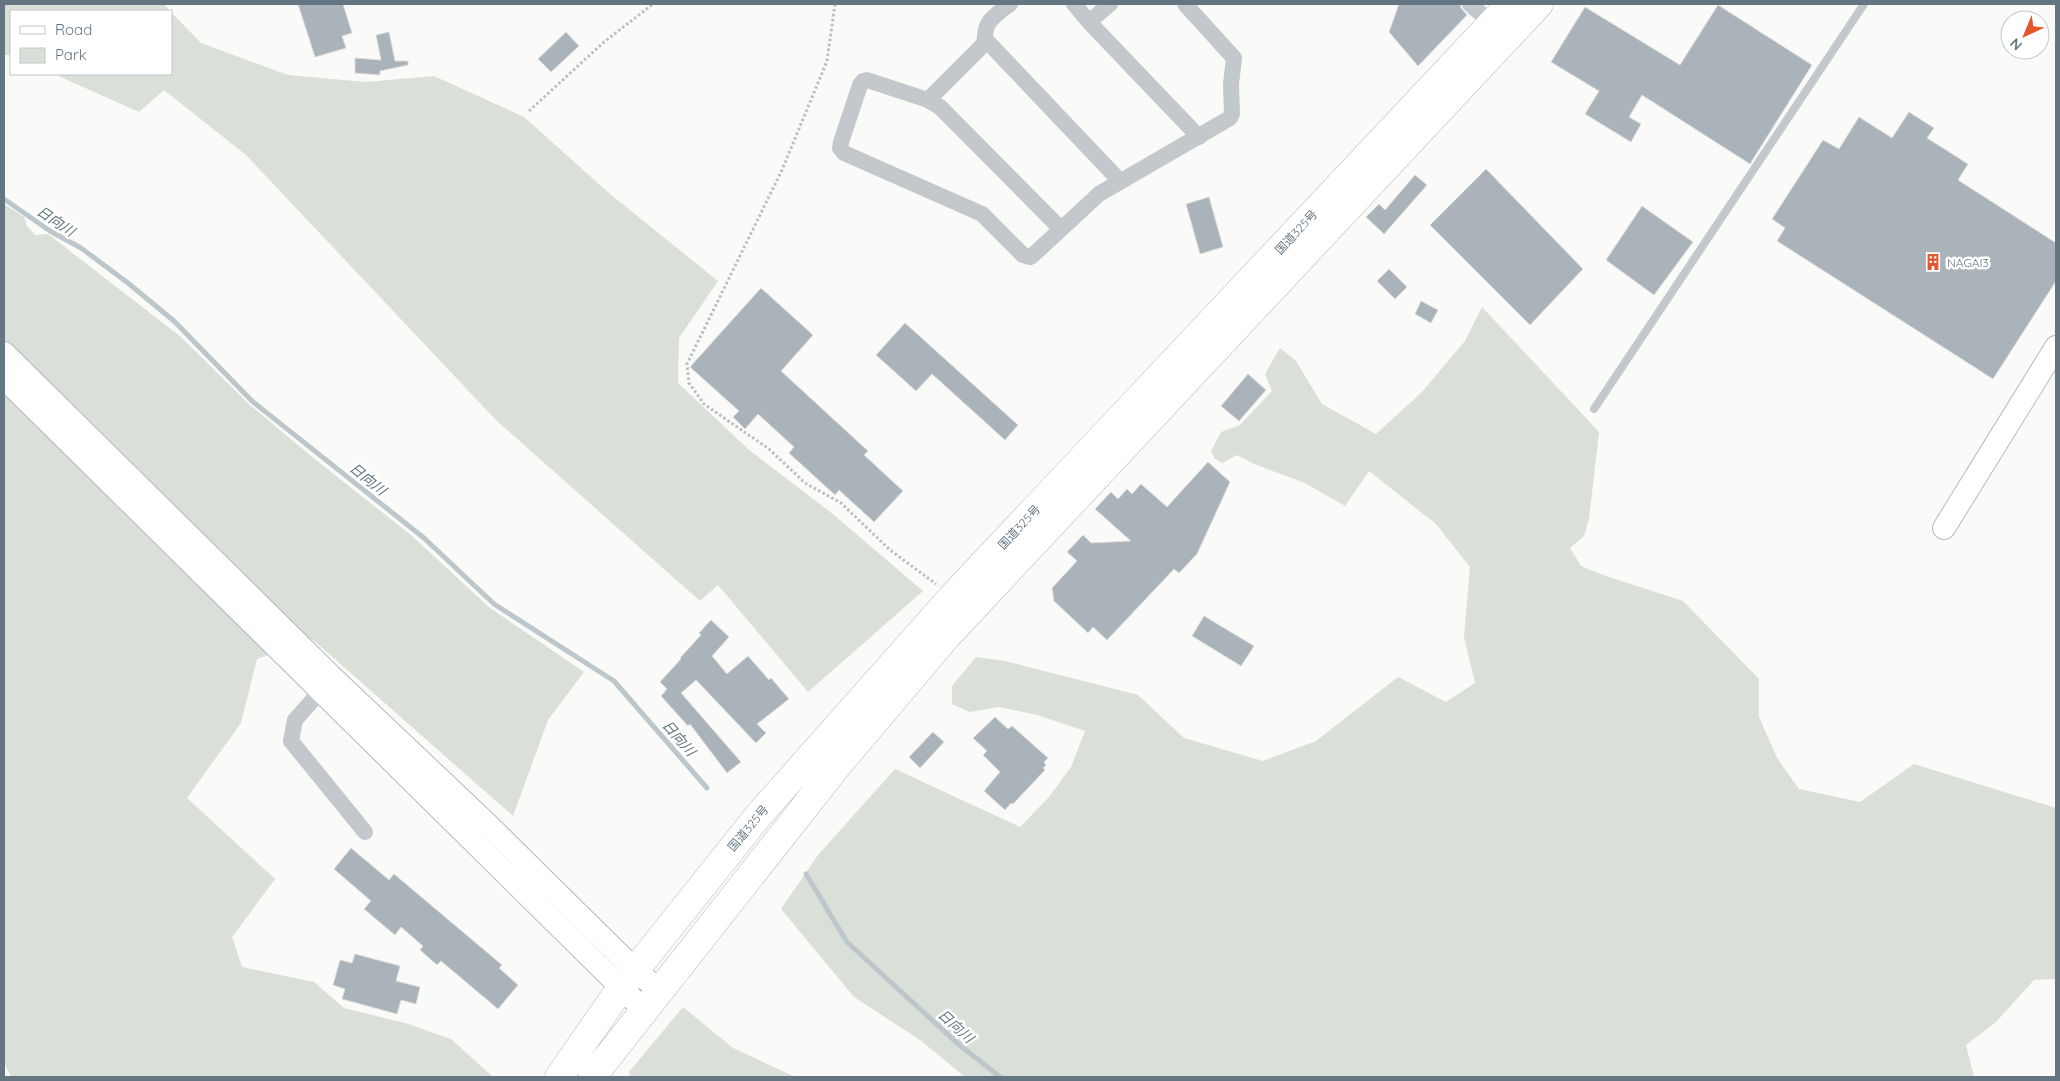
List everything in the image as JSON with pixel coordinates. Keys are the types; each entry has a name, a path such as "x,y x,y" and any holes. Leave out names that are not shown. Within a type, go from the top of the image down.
{"highway":[{"name":"国道325号","path":"592,1077 837,766 947,636 1500,31 1510,4"},
{"name":"国道325号","path":"559,1077 628,979 758,816 953,596 1500,31 1539,4"}],"street":[{"path":"928,100 986,40 987,26 992,19 1010,4"},
{"path":"1074,4 1199,137"},
{"path":"1089,22 1110,4"},
{"path":"1060,229 944,110 928,100 867,80 863,81 860,85 840,148 844,153 982,214 1027,258 1032,256 1099,194 1230,118 1232,114 1231,84 1234,58 1185,4"},
{"path":"1470,4 1500,31"},
{"path":"986,40 1120,181"},
{"path":"1944,528 2056,347"},
{"path":"4,353 326,684"},
{"path":"4,378 326,684 652,1001"},
{"path":"326,684 295,720 291,741 365,832"}],"lane":[{"path":"1594,409 1864,4"}],"path":[{"path":"529,111 604,42 653,4"},
{"path":"835,4 827,61 782,170 686,364 689,383 704,404 769,449 805,482 841,503 890,550 953,596"}],"green space":[{"path":"4,4 164,4 169,10 10,10 10,55 4,55"},
{"path":"172,13 201,43 288,75 366,82 434,76 524,117 610,194 718,281 679,338 678,383 748,449 834,515 923,591 808,692 718,585 700,601 496,420 246,155 164,90 139,112 56,75 172,75"},
{"path":"4,204 24,217 27,226 35,235 48,234 181,337 250,405 411,535 490,608 584,672 548,720 513,816 312,639 257,659 241,723 187,798 275,879 232,937 242,967 314,982 344,1008 405,1023 451,1039 493,1077 11,1077 4,1063"},
{"path":"1482,307 1599,432 1589,519 1584,536 1570,548 1581,566 1683,601 1759,679 1759,717 1777,758 1799,789 1860,802 1914,764 2056,808 2056,979 2034,980 1996,1022 1966,1045 1974,1077 965,1077 920,1040 854,997 781,909 818,855 895,769 1020,827 1049,797 1071,767 1085,731 1037,715 999,707 970,712 952,704 952,686 976,657 1005,661 1138,695 1184,738 1263,761 1316,741 1398,677 1446,702 1475,683 1464,637 1470,567 1436,524 1369,471 1345,506 1305,483 1254,464 1237,455 1222,463 1215,459 1211,451 1221,432 1240,425 1272,391 1265,374 1280,348 1296,361 1322,404 1376,434 1421,393 1465,341"},
{"path":"683,1007 733,1048 795,1077 631,1077 629,1072"}],"building":[{"path":"298,4 343,4 352,33 342,36 346,48 315,57"},
{"path":"1399,4 1460,4 1467,15 1418,66 1389,32"},
{"path":"1718,5 1812,65 1750,164 1642,95 1629,117 1641,124 1631,142 1585,114 1599,91 1551,62 1585,7 1680,65"},
{"path":"389,32 395,61 408,61 408,65 380,71 380,75 355,73 355,58 381,60 376,35"},
{"path":"566,32 579,46 551,72 538,59"},
{"name":"NAGAI3","path":"1909,112 1934,128 1927,138 1968,164 1958,180 2056,243 2056,281 1993,379 1777,241 1785,228 1772,219 1823,140 1839,149 1859,117 1892,138"},
{"path":"1486,169 1583,269 1530,325 1430,225"},
{"path":"1415,175 1427,185 1384,234 1366,217 1379,204 1385,210"},
{"path":"1209,197 1223,247 1200,254 1186,204"},
{"path":"1642,206 1693,242 1654,295 1606,260"},
{"path":"1389,269 1407,287 1395,299 1377,281"},
{"path":"761,288 813,335 781,371 868,451 864,455 903,491 874,522 839,490 835,495 789,453 794,447 758,414 745,429 733,417 739,411 690,367"},
{"path":"1421,301 1438,310 1431,323 1415,314"},
{"path":"905,323 1018,425 1005,440 932,374 916,391 876,355"},
{"path":"1248,374 1266,390 1239,421 1221,406"},
{"path":"1208,462 1230,482 1197,554 1179,573 1174,569 1107,640 1093,627 1088,633 1054,601 1052,588 1077,561 1067,552 1083,535 1091,543 1131,541 1095,509 1111,492 1118,499 1127,489 1132,494 1141,484 1167,507"},
{"path":"1204,616 1254,646 1241,666 1192,636"},
{"path":"711,620 729,637 712,656 727,674 748,656 789,699 757,724 766,733 756,743 696,680 681,693 741,762 727,773 690,724 688,726 661,696 667,689 660,682 701,635 699,633"},
{"path":"995,717 1008,729 1012,726 1048,758 1044,762 1046,765 1043,768 1045,770 1005,810 984,791 1000,772 983,755 987,751 973,738"},
{"path":"933,732 944,742 920,768 909,757"},
{"path":"351,848 389,880 394,874 502,965 499,968 518,985 498,1009 441,961 437,965 420,950 423,946 401,927 395,935 364,909 371,901 334,869"},
{"path":"355,954 400,966 396,981 420,987 416,1004 401,1000 397,1014 342,999 345,989 333,985 340,960 352,963"}],"waterway":[{"name":"日向川","path":"4,199 50,231 81,248 174,321 252,401 424,538 494,604 614,681 707,788"},
{"name":"日向川","path":"806,874 847,942 957,1043 1000,1077"}],"place":[{"name":"NAGAI3","path":"1933,262"}]}
